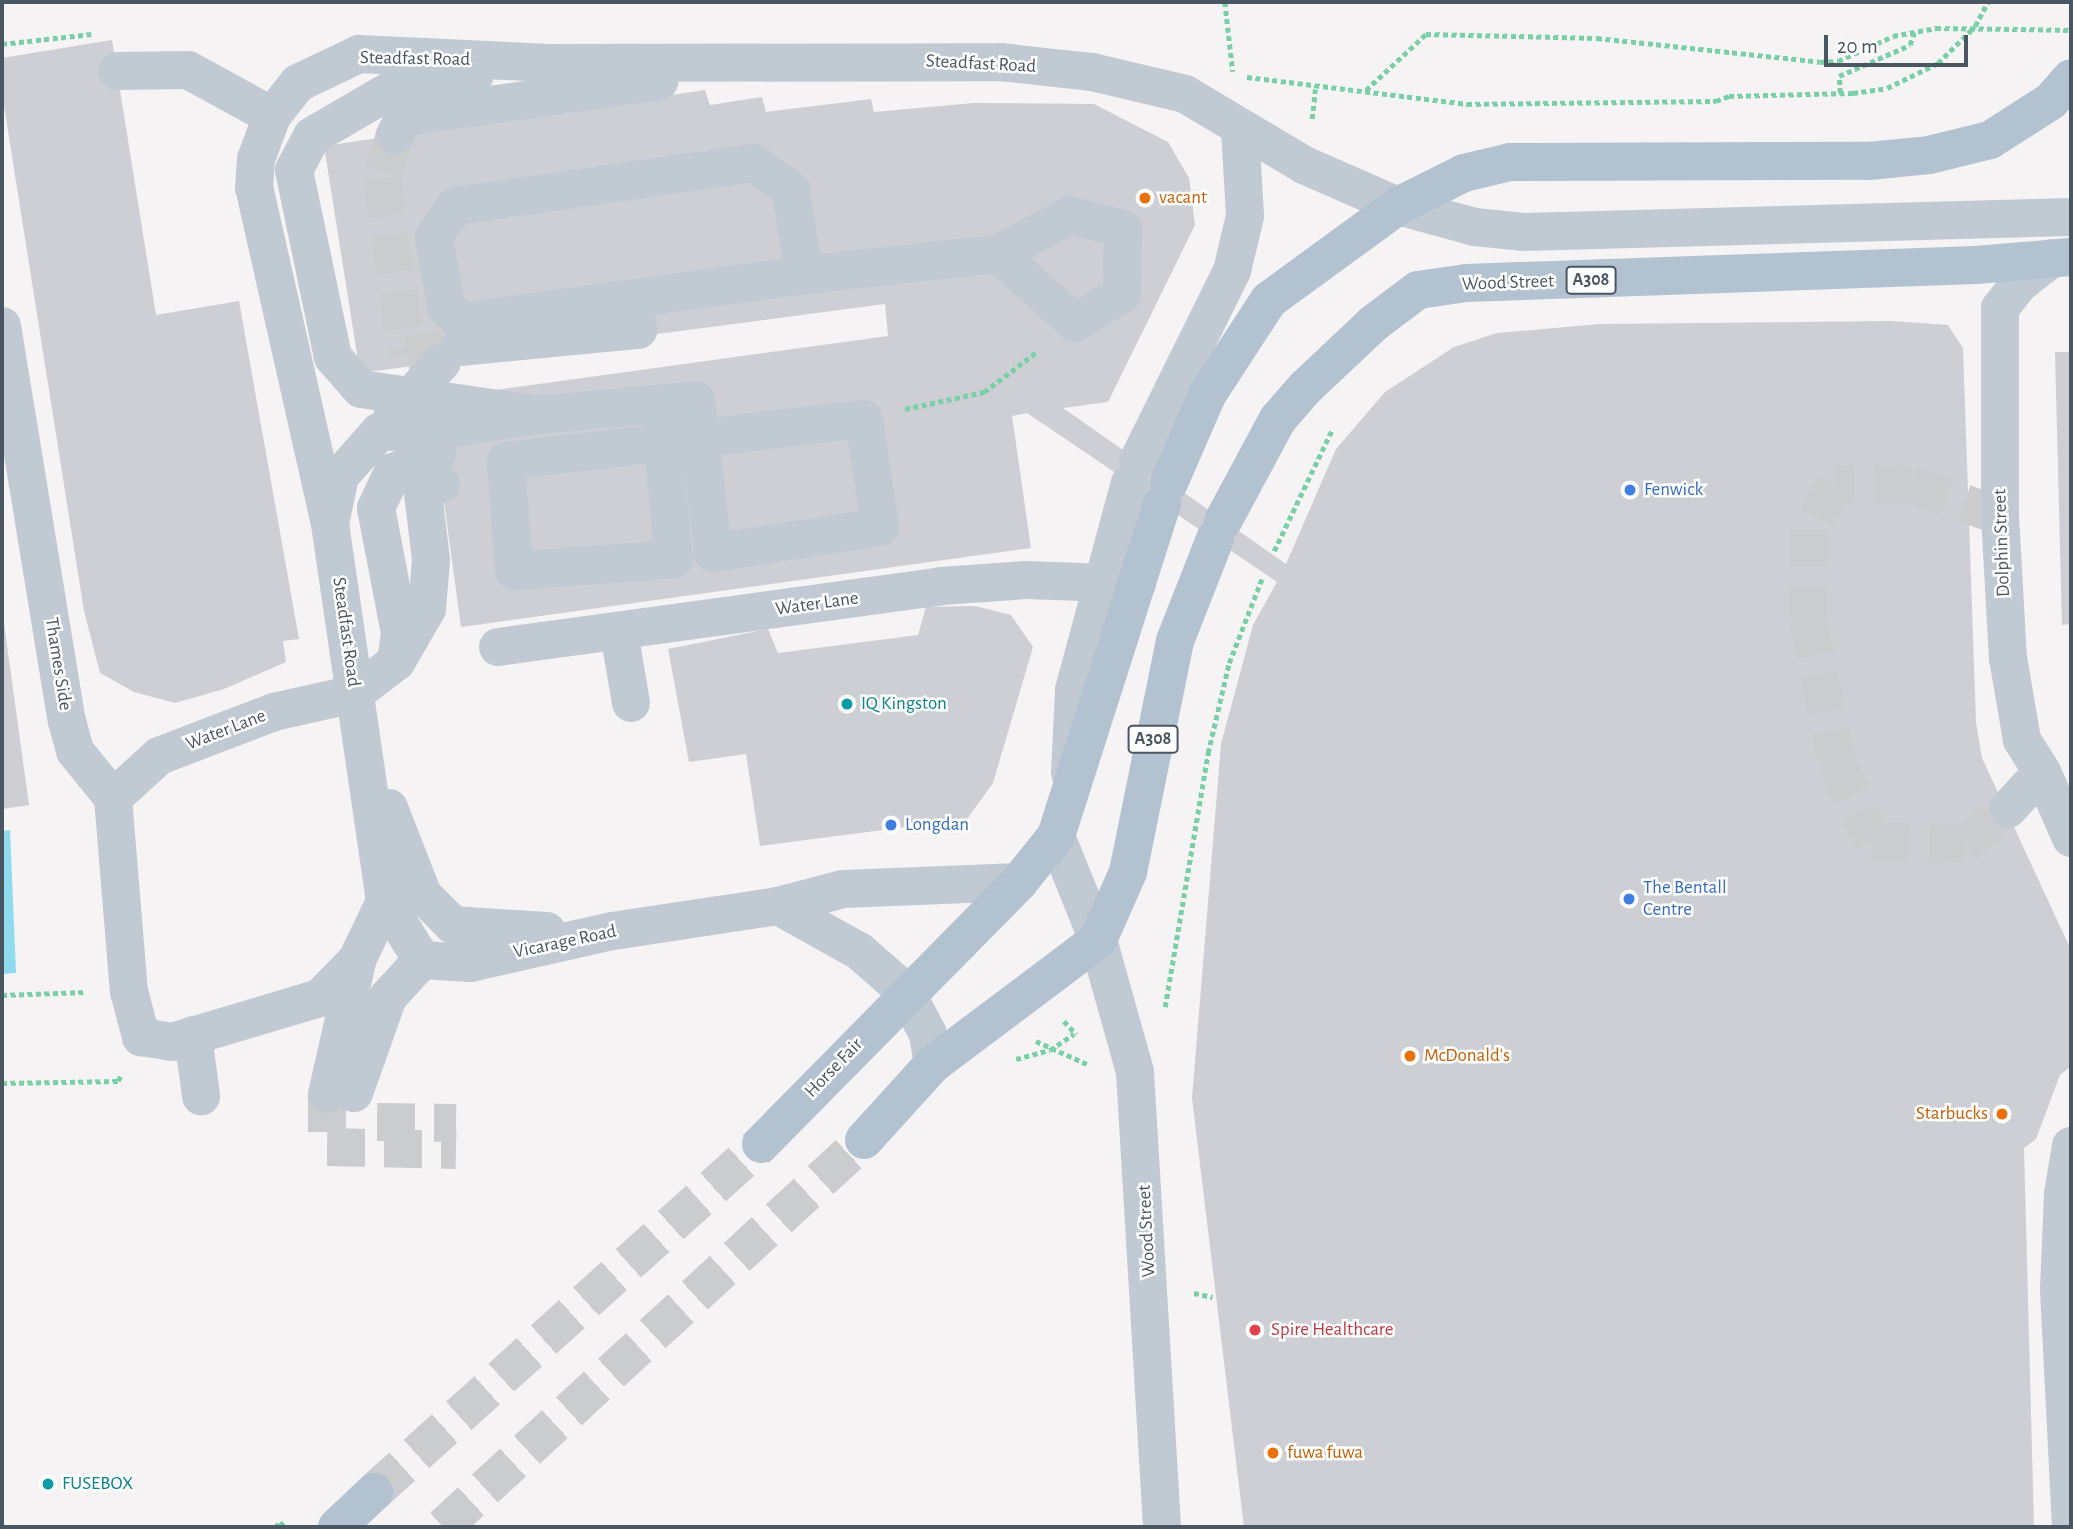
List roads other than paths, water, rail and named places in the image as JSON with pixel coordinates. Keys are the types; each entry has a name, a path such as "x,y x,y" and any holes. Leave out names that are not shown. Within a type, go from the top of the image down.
{"main road":[{"path":"1062,823 1120,582 1165,493 1207,395 1269,300 1398,206 1464,173 1510,162 1869,161 1929,155 1990,140 2051,101 2071,78"},
{"name":"Wood Street","path":"1098,940 1128,872 1175,641 1219,530 1279,419 1304,388 1374,323 1418,290 1466,283 1976,265 2062,258"},
{"name":"Horse Fair","path":"761,1144 906,992 1019,882 1062,823"},
{"name":"A308","path":"864,1140 933,1064 1098,940"},
{"path":"337,1527 374,1492"}],"street":[{"name":"Steadfast Road","path":"385,901 330,524 254,188 256,159 272,116 298,83 359,54 549,62 771,59 1000,62 1092,72 1185,94 1240,128"},
{"path":"395,135 404,117 685,78 771,59"},
{"path":"539,415 361,389 333,357 294,170 312,135 391,90 549,62"},
{"path":"117,71 188,70 272,116"},
{"path":"1240,128 1304,166 1398,206 1475,227 1523,232 2071,217"},
{"path":"1120,582 1134,472 1232,271 1245,216 1240,128"},
{"path":"635,314 462,322 446,307 434,237 454,206 754,163 791,190 804,275"},
{"path":"330,524 340,476 451,355 804,275 998,254 1070,215 1122,229 1122,294 1075,323 998,254"},
{"name":"Dolphin Street","path":"2062,258 2019,284 2000,308 2000,516 2008,658 2022,740 2042,772 2071,838"},
{"name":"Thames Side","path":"2,326 10,422 67,721 75,751 113,798"},
{"path":"379,432 434,431 539,415 696,400 713,553 880,527 864,418 506,461 514,572 674,559 659,404"},
{"path":"433,474 393,472 376,508 400,633 406,646 357,711 423,895 453,925 510,931 612,931"},
{"name":"Water Lane","path":"498,648 941,586 1120,582"},
{"path":"619,632 631,703"},
{"name":"Water Lane","path":"113,798 159,756 274,712 357,711"},
{"path":"2008,809 2042,772"},
{"path":"113,798 128,991 141,1037 172,1042 320,998 357,960"},
{"name":"Wood Street","path":"1062,823 1135,1072 1162,1527"},
{"name":"Vicarage Road","path":"422,960 470,963 612,931 778,906 843,889 1019,882"},
{"path":"385,901 422,960 388,997 340,1093 357,960 385,901"},
{"path":"778,906 859,951 906,992 928,1034 933,1064"},
{"path":"193,1035 201,1096"},
{"path":"2071,1146 2063,1194 2059,1289 2071,1527"}],"water":[{"path":"10,830 16,973 2,974 2,831"}],"tunnel":[{"path":"395,135 382,178 407,355 460,347"},
{"path":"2000,516 1912,485 1835,484 1810,529 1808,618 1836,760 1872,841 1965,844 2008,809"},
{"path":"327,1094 327,1147 456,1150"},
{"path":"377,1122 456,1123"},
{"path":"443,1527 864,1140"},
{"path":"374,1492 761,1144"}],"place":[{"name":"vacant","path":"1145,198"},
{"name":"Fenwick","path":"1630,490"},
{"name":"IQ Kingston","path":"847,704"},
{"name":"Longdan","path":"891,825"},
{"name":"The Bentall Centre","path":"1629,899"},
{"name":"McDonald's","path":"1410,1056"},
{"name":"Starbucks","path":"2002,1114"},
{"name":"Spire Healthcare","path":"1255,1330"},
{"name":"fuwa fuwa","path":"1273,1453"},
{"name":"FUSEBOX","path":"48,1484"}]}
